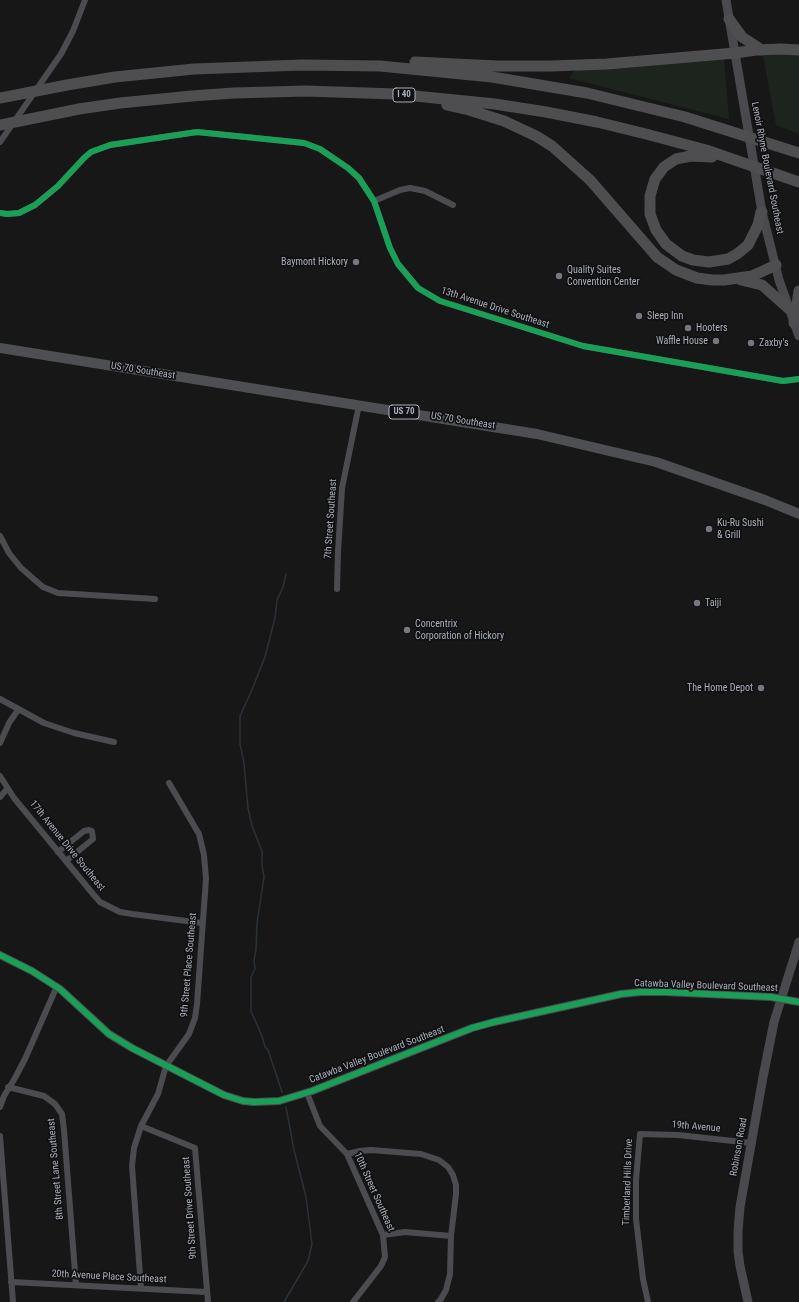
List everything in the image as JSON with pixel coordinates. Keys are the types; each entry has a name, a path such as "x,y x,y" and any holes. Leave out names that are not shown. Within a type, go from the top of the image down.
{"highway":[{"path":"729,19 742,37 762,50"},
{"path":"0,98 115,77 271,61 320,59 496,66 551,66 607,64 762,50 799,50"},
{"path":"222,67 302,64 367,66 422,69 514,80 587,93 645,106 702,122 799,153"},
{"name":"I 40","path":"0,125 79,109 162,98 268,92 341,92 431,97 495,104 546,112 646,134 706,150 799,182"},
{"path":"341,92 454,106 490,116 524,130 552,146 579,170 600,191 644,243 663,262 683,274 697,278 747,281 762,284 789,309"},
{"path":"744,163 699,156 683,157 669,163 658,173 652,189 650,206 654,226 666,244 682,256 701,262 719,261 737,254 748,245 758,225 762,212"},
{"path":"730,280 752,276 776,266"},
{"path":"794,323 799,291"}],"main road":[{"name":"Lenoir Rhyne Boulevard Southeast","path":"726,0 762,212 779,280 799,336"},
{"name":"US 70 Southeast","path":"0,348 503,428 656,462 765,500 797,513"},
{"name":"Robinson Road","path":"748,1302 740,1266 738,1236 740,1207 774,1022 799,942"}],"street":[{"path":"0,142 51,68 69,38 85,0"},
{"name":"13th Avenue Drive Southeast","path":"0,213 19,213 41,202 84,158 98,149 110,145 197,132 300,142 320,149 355,174 374,201 390,248 398,264 418,288 440,301 583,346 783,381 799,379"},
{"path":"374,201 400,190 410,188 425,191 453,205"},
{"name":"7th Street Southeast","path":"337,589 342,488 359,405"},
{"path":"0,536 9,553 21,568 43,587 58,593 155,599"},
{"path":"0,699 44,724 74,733 114,742"},
{"path":"0,743 4,732 18,710"},
{"name":"17th Avenue Drive Southeast","path":"0,776 7,789 100,902 120,912 202,923"},
{"name":"9th Street Place Southeast","path":"141,1288 132,1166 134,1148 140,1126 158,1094 166,1066 189,1034 195,1018 206,879 203,848 199,834 169,782"},
{"path":"0,797 7,789"},
{"path":"58,852 84,831 92,831 94,839 66,861"},
{"name":"Catawba Valley Boulevard Southeast","path":"0,956 18,963 57,986 109,1034 132,1048 224,1095 244,1102 279,1101 307,1093 472,1028 620,994 665,992 782,998 799,1002"},
{"path":"0,1107 8,1087 15,1078 25,1059 57,986"},
{"name":"8th Street Lane Southeast","path":"8,1087 44,1096 55,1104 62,1114 76,1285"},
{"name":"10th Street Southeast","path":"307,1093 320,1126 347,1154 383,1235 385,1257 382,1266 354,1302"},
{"name":"9th Street Drive Southeast","path":"140,1126 195,1148 208,1302"},
{"name":"19th Avenue","path":"640,1134 678,1135 751,1143"},
{"name":"Timberland Hills Drive","path":"640,1134 636,1185 636,1219 642,1272 648,1302"},
{"path":"0,1136 13,1302"},
{"path":"347,1154 371,1150 421,1154 431,1156 439,1160 448,1167 453,1175 456,1185 456,1194 451,1236 450,1274 446,1290 442,1299 438,1302"},
{"path":"383,1235 405,1232 451,1236"},
{"name":"20th Avenue Place Southeast","path":"11,1282 206,1292"}],"shaded area":[{"path":"762,50 799,50 799,134 776,125"},
{"path":"724,58 729,119 569,78 579,65"}],"waterway":[{"path":"282,1092 268,1050 265,1047 251,1011 251,977 255,969 254,960 257,923 264,877 262,851 252,826 248,808 244,763 240,744 240,716 265,657 275,618 277,600 283,587 286,574"},
{"path":"284,1302 308,1261 312,1244 306,1197 294,1150 286,1107"}],"cycle path":[{"path":"0,213 19,213 35,205 58,186 91,152 110,145 197,132 304,143 320,149 348,168 359,178 374,201 390,248 398,264 418,288 440,301 583,346 783,381 799,379"},
{"path":"0,955 32,971 60,989 109,1034 132,1048 224,1095 243,1101 254,1102 279,1101 312,1091 472,1028 621,994 665,992 771,997 799,1002"}],"place":[{"name":"Baymont Hickory","path":"356,262"},
{"name":"Quality Suites Convention Center","path":"559,276"},
{"name":"Sleep Inn","path":"639,316"},
{"name":"Hooters","path":"688,328"},
{"name":"Waffle House","path":"716,341"},
{"name":"Zaxby's","path":"751,343"},
{"name":"Ku-Ru Sushi & Grill","path":"709,529"},
{"name":"Taiji","path":"697,603"},
{"name":"Concentrix Corporation of Hickory","path":"407,630"},
{"name":"The Home Depot","path":"761,688"}]}
